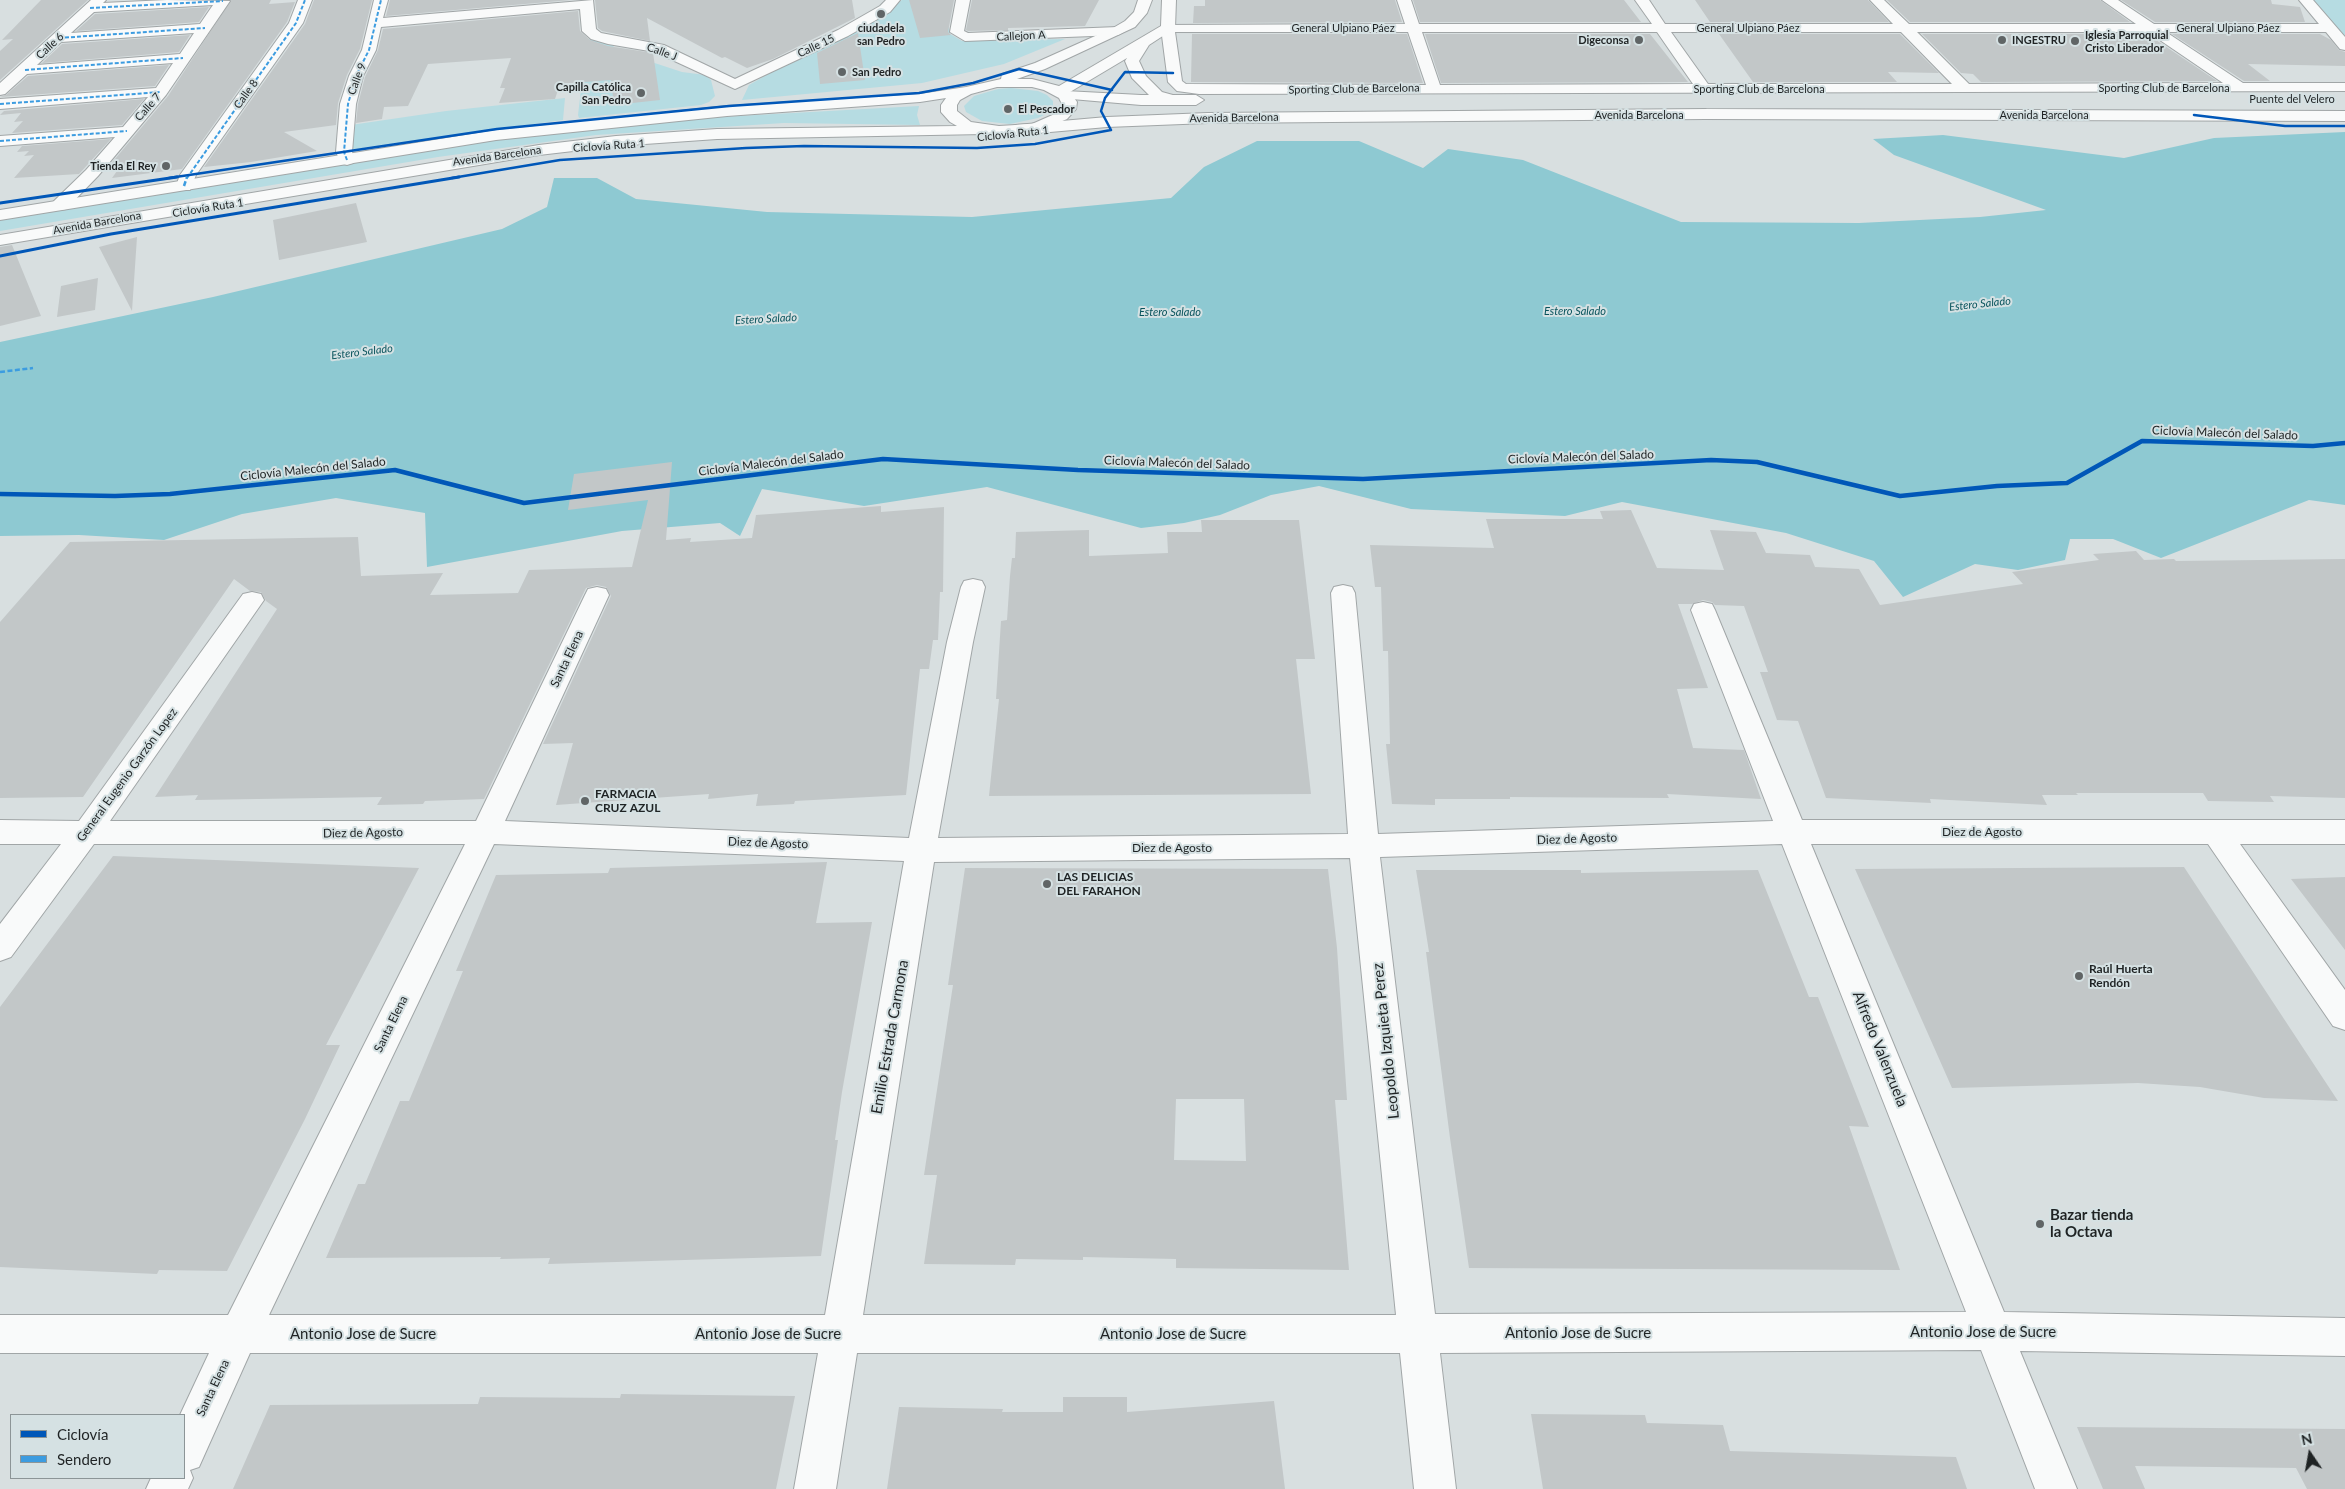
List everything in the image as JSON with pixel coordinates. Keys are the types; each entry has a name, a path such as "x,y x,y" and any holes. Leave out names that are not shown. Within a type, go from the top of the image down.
{"street":[{"path":"94,4 223,0"},
{"name":"Calle 7","path":"60,205 92,173 161,92 223,0"},
{"name":"Calle 8","path":"184,186 188,175 296,23 305,0"},
{"name":"Calle 9","path":"347,160 344,152 348,104 356,76 370,50 381,0"},
{"name":"Calle 15","path":"735,86 843,33 885,9 892,4 893,0"},
{"name":"Callejon A","path":"963,0 958,32 965,37 1118,31"},
{"path":"1144,0 1140,13 1130,24 1118,31 1040,66 973,88 955,97 949,105 949,112 955,119 966,125 999,131 1042,125 1062,116 1068,109 1069,102 1062,93 1168,28 1169,0"},
{"path":"1404,0 1434,88"},
{"path":"1642,0 1704,89"},
{"path":"1877,0 1965,88"},
{"path":"2108,0 2151,28 2239,93"},
{"path":"2306,0 2345,46"},
{"path":"376,23 586,2"},
{"name":"Calle J","path":"586,2 589,31 596,36 608,40 659,48 735,86"},
{"name":"Calle 6","path":"0,91 25,70 94,4"},
{"path":"59,38 205,28"},
{"name":"General Ulpiano Páez","path":"1168,28 2328,28"},
{"name":"Sporting Club de Barcelona","path":"1168,28 1175,82 1182,88 1199,90 1965,88 2239,93 2345,87"},
{"path":"1142,45 1132,61 1139,78 1158,95 1175,100"},
{"path":"25,70 183,58"},
{"name":"Avenida Barcelona","path":"0,215 496,135 727,111 875,102 1015,82 1048,86 1062,93 1175,100 2239,93"},
{"path":"727,111 735,86"},
{"path":"0,104 161,92"},
{"name":"Puente del Velero","path":"2239,93 2345,98"},
{"name":"Avenida Barcelona","path":"1016,130 1107,122 1228,118 1696,114 2262,115"},
{"name":"Puente del Velero","path":"2262,115 2345,116"},
{"path":"0,141 127,131"},
{"name":"Avenida Barcelona","path":"0,240 475,159 596,143 717,134 999,131"},
{"name":"Emilio Estrada Carmona","path":"815,1489 921,850 960,642 973,587"},
{"name":"Leopoldo Izquieta Perez","path":"1343,593 1364,846 1435,1489"},
{"name":"Santa Elena","path":"185,1450 239,1334 485,832 597,595"},
{"name":"General Eugenio Garzón Lopez","path":"0,948 87,832 252,600"},
{"name":"Alfredo Valenzuela","path":"1704,610 2056,1489"},
{"name":"Diez de Agosto","path":"0,832 270,834 485,832 921,850 1364,846 1794,832 2345,832"},
{"path":"2216,832 2345,1016"},
{"name":"Antonio Jose de Sucre","path":"0,1334 1418,1334 1992,1331 2345,1337"}],"shaded area":[{"path":"902,0 944,0 950,34 962,41 1065,39 1004,64 922,83 742,100 749,85 786,64 851,34"},
{"path":"2307,0 2345,0 2345,44"},
{"path":"587,39 615,44 612,49 682,72 705,75 711,80 715,96 709,102 701,105 579,118"},
{"path":"1011,88 1038,91 1047,95 1053,101 1053,107 1048,113 1038,118 1010,124 982,121 966,112 964,106 974,96 998,89"},
{"path":"565,98 563,120 350,150 351,125 446,111"},
{"path":"919,106 917,115 920,125 784,123 596,135 438,157 0,231 0,219 467,142 666,120"}],"water":[{"name":"Estero Salado","path":"2345,132 2345,505 2309,500 2161,558 2113,539 2070,539 2065,560 2018,570 1975,564 1903,597 1874,561 1786,533 1622,502 1565,516 1411,509 1319,486 1271,495 1220,515 1184,523 1141,528 987,487 864,506 762,489 740,536 720,523 622,531 427,567 425,513 336,498 242,514 164,540 79,535 0,536 0,342 213,297 502,229 547,207 554,178 597,178 636,199 767,212 972,217 1171,198 1204,167 1257,141 1359,141 1423,168 1448,149 1523,160 1681,222 1859,223 1980,217 2046,210 1894,155 1873,139 1943,135 2124,158 2214,138"}],"building":[{"path":"41,0 88,0 0,80 0,51 13,39 2,40"},
{"path":"231,0 271,0 269,4 295,2 287,22 182,169 112,178 117,171 104,172 168,96"},
{"path":"314,0 372,0 360,49 347,75 338,103 336,125 284,132 317,151 251,162 204,167 305,24"},
{"path":"390,0 571,0 386,16"},
{"path":"595,0 852,0 855,18 773,59 747,68 725,57 722,58 647,18 650,41 602,31 598,28"},
{"path":"909,0 954,0 948,32 951,35 920,38"},
{"path":"972,0 1099,0 1085,26 968,31 966,30"},
{"path":"1205,0 1395,0 1402,22 1193,23 1194,6 1205,6"},
{"path":"1413,0 1624,0 1641,22 1420,22"},
{"path":"1695,0 1868,0 1889,22 1710,22"},
{"path":"1887,0 2100,0 2130,22 1910,22"},
{"path":"2121,0 2271,0 2272,4 2300,7 2305,22 2155,22"},
{"path":"209,7 199,22 76,31 95,14"},
{"path":"578,11 580,31 590,40 608,46 653,53 660,100 614,105 611,80 560,84 555,99 499,103 505,88 500,88 511,58 428,64 408,106 384,107 382,119 356,123 358,104 365,77 378,50 383,29"},
{"path":"858,33 865,80 820,84 817,53"},
{"path":"1192,34 1407,34 1423,83 1191,82"},
{"path":"1425,34 1650,34 1688,82 1441,83"},
{"path":"1719,34 1900,34 1939,73 1888,72 1897,82 1753,82"},
{"path":"1922,34 2147,34 2217,81 1981,82 1973,74 1961,73"},
{"path":"2172,34 2320,34 2331,40 2339,50 2345,52 2345,66 2248,64 2270,81 2244,81"},
{"path":"190,35 179,52 42,63 62,44"},
{"path":"169,65 155,86 0,97 6,95 28,76"},
{"path":"144,99 122,125 12,133 23,121 14,122 21,113 0,115 4,111"},
{"path":"111,139 79,174 14,178 34,155 24,156 29,151 17,152 22,146"},
{"path":"356,203 367,242 279,260 273,220"},
{"path":"137,237 132,311 99,247"},
{"path":"12,245 41,316 0,326 0,247"},
{"path":"98,278 95,310 57,317 61,286"},
{"path":"672,462 666,540 691,538 690,542 752,538 756,515 881,506 881,512 944,507 943,592 940,592 938,640 933,640 929,669 920,669 906,795 795,801 794,804 756,806 758,794 708,799 709,794 556,805 573,743 543,744 611,596 606,587 597,585 586,588 484,799 425,801 423,804 377,805 382,797 195,800 198,795 155,797 277,609 266,601 261,592 250,591 234,579 83,797 0,798 0,622 70,542 358,537 361,576 443,573 430,595 518,593 529,570 632,567 648,500 568,510 574,474"},
{"path":"1631,510 1657,568 1724,570 1710,530 1756,532 1766,553 1810,555 1815,567 1859,569 1880,605 2023,584 2012,572 2099,560 2093,554 2136,551 2144,560 2174,559 2176,561 2345,559 2345,798 2270,796 2274,802 2208,801 2203,793 2076,793 2078,795 2042,795 2047,805 1930,799 1931,803 1826,798 1798,721 1777,720 1760,672 1768,672 1744,606 1715,605 1712,602 1703,600 1692,604 1678,604 1708,688 1677,689 1693,748 1744,750 1761,799 1667,794 1669,798 1510,797 1510,799 1435,799 1435,805 1392,804 1386,744 1390,744 1388,651 1383,651 1381,587 1375,587 1370,545 1494,548 1486,519 1603,519 1600,511"},
{"path":"1201,520 1299,520 1315,659 1296,659 1311,794 989,796 999,699 996,699 1001,621 1007,620 1012,558 1015,558 1016,532 1089,530 1089,556 1168,553 1167,532 1202,532"},
{"path":"113,856 419,868 326,1045 340,1045 305,1119 227,1271 159,1270 157,1274 0,1267 0,1007"},
{"path":"827,862 816,923 872,922 842,1092 835,1140 838,1140 821,1256 548,1264 550,1258 326,1258 358,1184 365,1184 400,1101 409,1101 463,971 456,971 496,875 608,873 610,868"},
{"name":"Raúl Huerta Rendón","path":"2184,867 2338,1101 2264,1098 2200,1087 2138,1083 1952,1088 1855,869"},
{"path":"965,868 1328,869 1337,948 1347,1100 1335,1100 1349,1270 1176,1268 1176,1259 1083,1257 1083,1260 1016,1259 1015,1265 924,1264 937,1175 924,1175 953,985 948,985","holes":["1176,1099 1244,1099 1246,1161 1174,1160"]},
{"path":"1416,870 1581,870 1581,873 1758,870 1809,997 1818,997 1869,1127 1849,1126 1900,1270 1469,1268 1426,952 1429,952"},
{"path":"2345,877 2345,950 2291,879"},
{"path":"621,1394 795,1396 776,1489 233,1489 270,1405 478,1404 480,1397 620,1398"},
{"path":"1063,1397 1127,1397 1127,1412 1274,1401 1285,1489 887,1489 899,1407 1003,1409 1002,1412 1063,1412"},
{"path":"1531,1414 1645,1415 1647,1423 1723,1425 1730,1451 1956,1457 1967,1489 1543,1489"},
{"path":"2077,1427 2345,1429 2345,1489 2307,1489 2296,1468 2135,1466 2145,1489 2103,1489"}],"marked path":[{"path":"184,186 188,175 296,23 305,0"},
{"path":"347,160 344,152 348,104 356,76 369,50 381,0"},
{"path":"90,8 223,1"},
{"path":"59,38 205,28"},
{"path":"25,70 183,58"},
{"path":"0,104 161,92"},
{"path":"0,141 127,131"},
{"path":"0,372 33,368"}],"cycle path":[{"path":"0,203 497,129 729,106 919,93 973,83 1019,69 1112,90"},
{"name":"Ciclovía Ruta 1","path":"0,256 111,234 560,160 804,146 977,148 1035,144 1111,130 1101,111 1105,98 1125,72 1173,73"},
{"path":"2194,115 2285,126 2345,126"},
{"name":"Ciclovía Malecón del Salado","path":"0,494 115,496 170,494 395,470 524,503 883,459 1078,470 1363,479 1711,460 1757,462 1900,496 1997,486 2067,483 2142,441 2313,446 2345,443"}],"place":[{"name":"ciudadela san Pedro","path":"881,14"},
{"name":"Digeconsa","path":"1639,40"},
{"name":"INGESTRU","path":"2002,40"},
{"name":"Iglesia Parroquial Cristo Liberador","path":"2075,41"},
{"name":"San Pedro","path":"842,72"},
{"name":"Capilla Católica San Pedro","path":"641,93"},
{"name":"El Pescador","path":"1008,109"},
{"name":"Tienda El Rey","path":"166,166"},
{"name":"FARMACIA CRUZ AZUL","path":"585,801"},
{"name":"LAS DELICIAS DEL FARAHON","path":"1047,884"},
{"name":"Raúl Huerta Rendón","path":"2079,976"},
{"name":"Bazar tienda la Octava","path":"2040,1224"}]}
